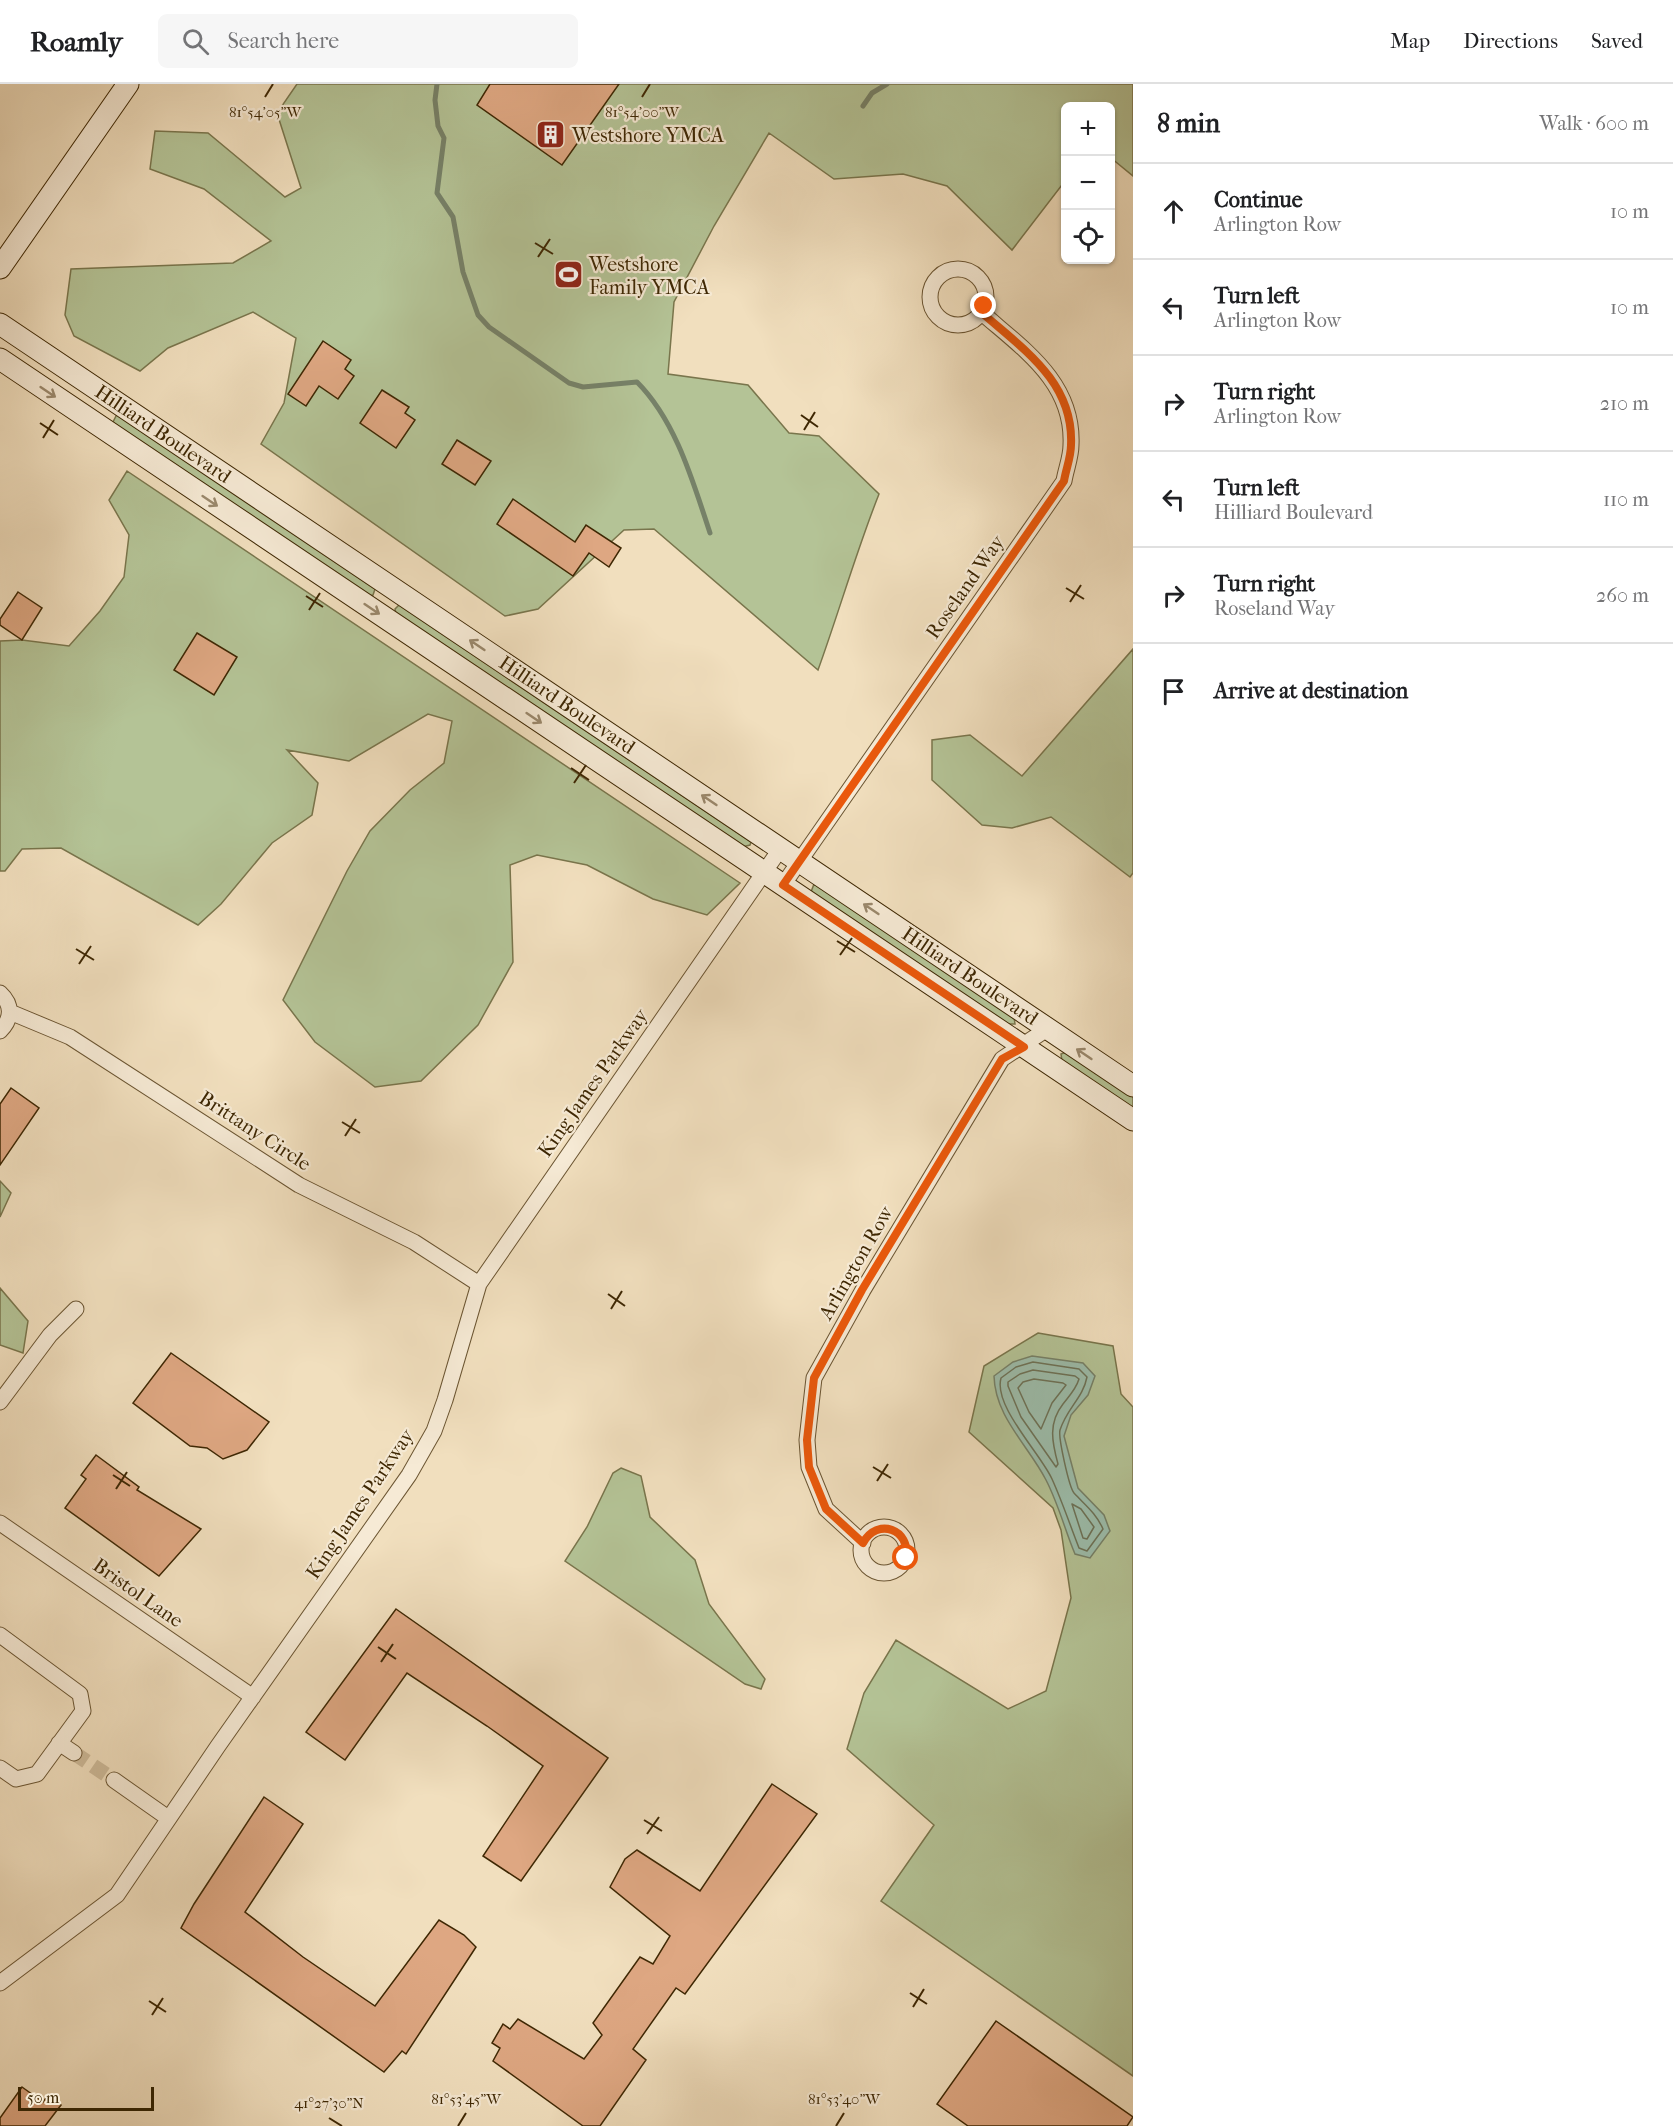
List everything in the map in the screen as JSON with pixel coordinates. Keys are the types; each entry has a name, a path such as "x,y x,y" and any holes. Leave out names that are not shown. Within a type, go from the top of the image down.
{"main road":[{"path":"0,268 128,84"},
{"name":"Hilliard Boulevard","path":"0,324 1133,1086"},
{"name":"Hilliard Boulevard","path":"0,359 1133,1120"}],"street":[{"name":"Roseland Way","path":"783,885 1064,481 1071,444 1064,397 1041,364 981,312"},
{"name":"King James Parkway","path":"0,1983 117,1895 168,1818 409,1475 434,1431 479,1284 781,848"},
{"path":"0,993 9,1004 10,1012 9,1019 0,1031"},
{"name":"Brittany Circle","path":"10,1012 70,1037 299,1185 414,1242 479,1284"},
{"name":"Arlington Row","path":"863,1543 826,1509 809,1467 807,1440 814,1378 862,1290 1002,1059 1024,1047 1047,1029"},
{"path":"0,1402 50,1335 76,1309"},
{"name":"Bristol Lane","path":"0,1523 253,1697"},
{"path":"0,1635 80,1694 83,1710 37,1774 16,1779 0,1767"},
{"path":"59,1743 74,1753"},
{"path":"114,1780 168,1818"}],"shaded area":[{"path":"297,84 1133,84 1133,176 1115,161 1115,102 1061,102 1061,186 1012,250 947,186 903,174 834,179 769,133 714,226 674,302 668,374 748,385 789,433 819,436 879,494 818,670 654,529 624,530 538,609 505,616 261,444 284,403 296,338 253,312 168,348 140,371 74,336 65,315 71,269 233,263 271,241 204,189 150,169 155,131 208,133 285,197 301,188 277,113"},
{"path":"117,414 375,589 373,595 369,596 112,424"},
{"path":"127,471 740,883 707,915 653,899 587,865 537,855 510,865 513,962 478,1025 421,1081 375,1087 315,1042 283,1000 347,871 370,831 410,790 444,763 452,721 428,714 349,761 287,750 318,783 312,815 272,843 221,904 198,925 61,848 22,849 5,871 0,871 0,641 22,640 69,646 100,611 124,577 129,535 109,500"},
{"path":"399,605 751,842 750,845 742,847 396,614 395,609"},
{"path":"1133,649 1133,873 1130,877 1051,817 1012,828 982,825 932,780 932,740 970,735 1022,776"},
{"path":"814,884 1014,1017 1015,1024 1006,1024 811,892"},
{"path":"1066,1052 1133,1096 1133,1109 1062,1061 1061,1054"},
{"path":"0,1181 11,1193 0,1217"},
{"path":"0,1288 28,1321 23,1353 0,1345"},
{"path":"1038,1333 1113,1346 1121,1394 1133,1407 1133,2076 881,1901 934,1825 847,1749 864,1693 896,1640 1008,1709 1046,1691 1071,1598 1061,1530 1053,1508 969,1432 984,1366"},
{"path":"621,1468 641,1476 650,1517 695,1560 709,1604 765,1679 761,1689 745,1684 565,1561 587,1527 613,1473"}],"water":[{"path":"1032,1356 1083,1363 1095,1376 1088,1395 1071,1415 1064,1436 1078,1488 1104,1515 1110,1531 1090,1558 1075,1554 1058,1507 1039,1467 1006,1418 1000,1405 994,1376 1013,1362"}],"building":[{"name":"Westshore YMCA","path":"490,84 619,84 562,165 477,105"},
{"path":"323,341 351,360 345,369 354,376 338,399 319,386 306,406 288,394"},
{"path":"382,390 409,407 405,413 415,420 396,448 360,423"},
{"path":"457,440 491,461 475,485 442,464"},
{"path":"513,499 575,542 586,525 621,548 609,567 589,553 573,576 497,524"},
{"path":"18,592 42,608 22,640 0,625 0,619"},
{"path":"197,633 237,657 214,695 174,670"},
{"path":"11,1088 39,1108 0,1165 0,1104"},
{"path":"171,1353 269,1422 247,1450 223,1459 207,1448 190,1446 133,1403"},
{"path":"96,1455 139,1487 137,1490 201,1529 159,1576 65,1508 86,1479 81,1475"},
{"path":"396,1609 608,1758 521,1881 483,1856 543,1766 487,1726 407,1673 345,1760 306,1732"},
{"path":"772,1784 817,1814 685,1994 676,1988 633,2049 646,2060 600,2126 583,2126 493,2061 500,2048 492,2043 503,2024 510,2029 518,2019 584,2059 602,2035 593,2023 640,1957 653,1964 670,1936 610,1887 625,1859 637,1850 700,1891"},
{"path":"264,1797 303,1824 245,1912 303,1957 375,2006 439,1920 464,1935 476,1947 406,2054 402,2051 384,2072 181,1928 194,1904"},
{"path":"996,2021 1133,2117 1127,2126 968,2126 937,2104"},
{"path":"22,2087 43,2102 49,2094 61,2105 45,2126 0,2126 0,2118"}],"waterway":[{"path":"437,84 435,100 438,126 444,138 437,193 453,217 463,272 478,315 489,327 569,383 583,387 637,382 651,398 673,433 690,473 710,533"},
{"path":"863,106 872,93 887,84"}],"tunnel":[{"path":"74,1753 114,1780"}],"place":[{"name":"Westshore YMCA","path":"551,135"},
{"name":"Westshore Family YMCA","path":"568,275"}],"route":[{"path":"906,1558 907,1546 903,1537 895,1530 884,1527 873,1531 863,1543 826,1509 815,1487 809,1467 807,1440 814,1378 862,1290 1002,1059 1024,1047 783,885 1064,481 1071,444 1064,397 1041,364 981,312 984,306"}]}
